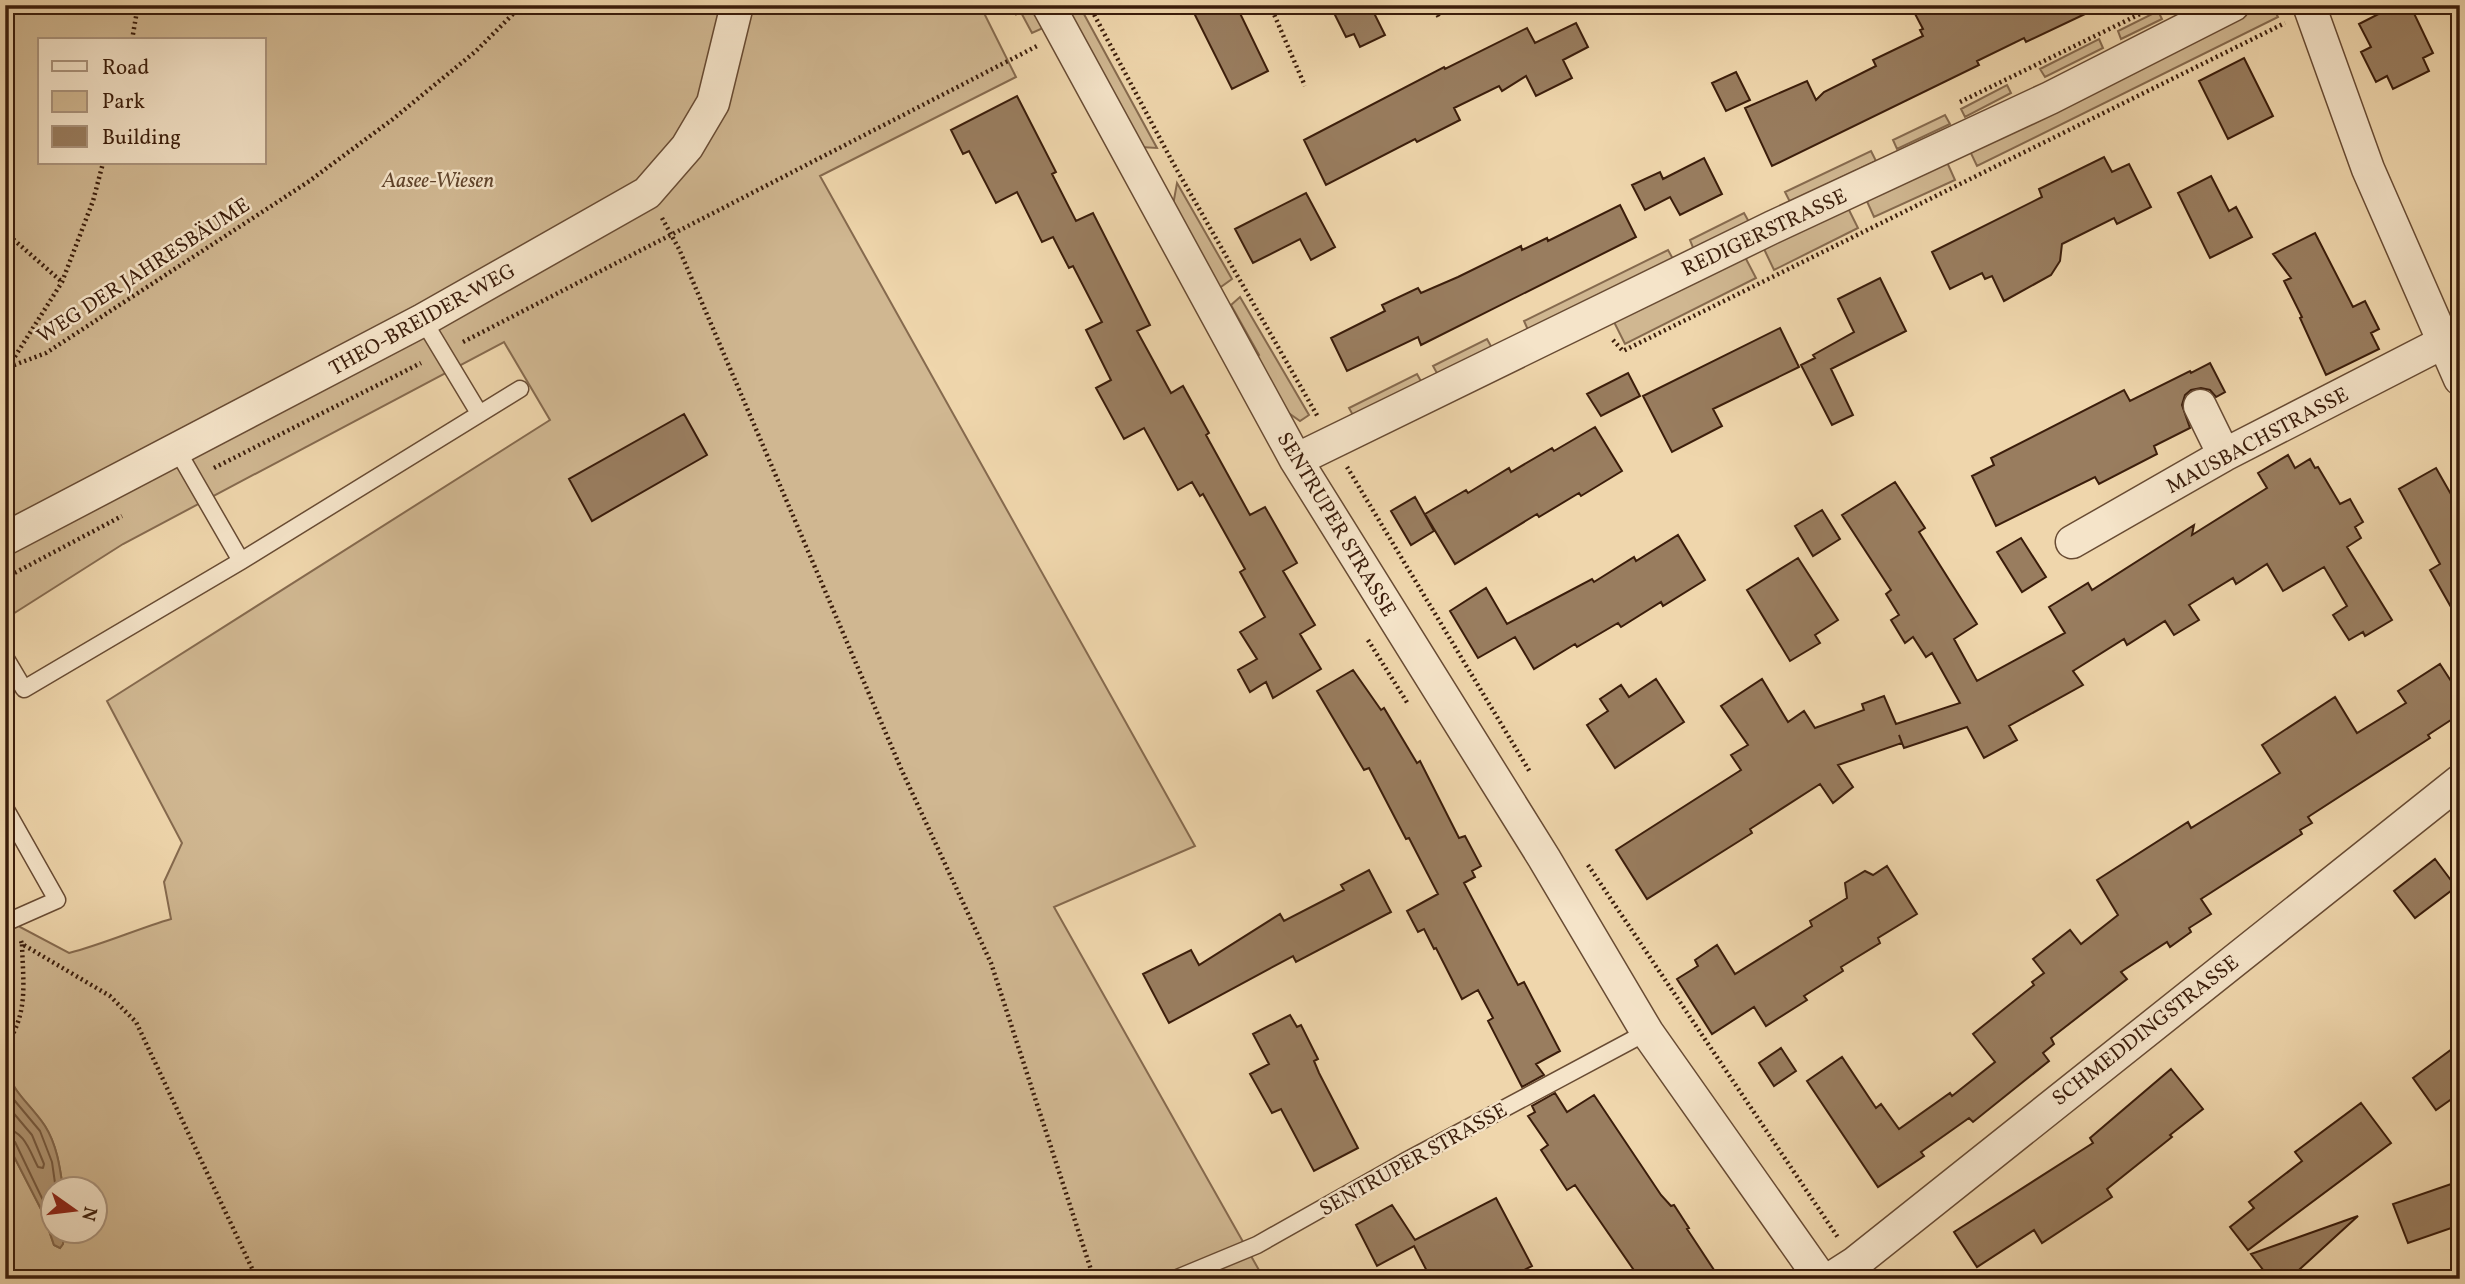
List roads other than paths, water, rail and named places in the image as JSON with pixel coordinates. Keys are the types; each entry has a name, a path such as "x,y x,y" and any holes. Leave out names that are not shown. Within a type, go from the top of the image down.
{"street":[{"name":"THEO-BREIDER-WEG","path":"5,539 423,320 648,193 687,147 713,103 737,5"},
{"name":"SENTRUPER STRASSE","path":"1048,5 1296,460 1544,858 1647,1031 1821,1279"},
{"name":"REDIGERSTRASSE","path":"1296,460 1773,227 2050,99 2233,5"},
{"path":"2310,8 2368,169 2460,379"},
{"name":"MAUSBACHSTRASSE","path":"2071,542 2224,455 2444,342"},
{"path":"2200,407 2224,455"},
{"name":"SCHMEDDINGSTRASSE","path":"1842,1271 2460,781"}],"lane":[{"path":"423,320 480,413"},
{"path":"5,657 24,689 241,561 520,388"},
{"path":"177,450 241,561"},
{"path":"5,808 57,900 8,923"},
{"name":"SENTRUPER STRASSE","path":"1175,1279 1257,1245 1647,1031"}],"water":[{"path":"5,1068 18,1092 49,1133 59,1165 61,1176 38,1176 38,1203 5,1139"}],"park label":[{"name":"Aasee-Wiesen","path":"438,180"}]}
